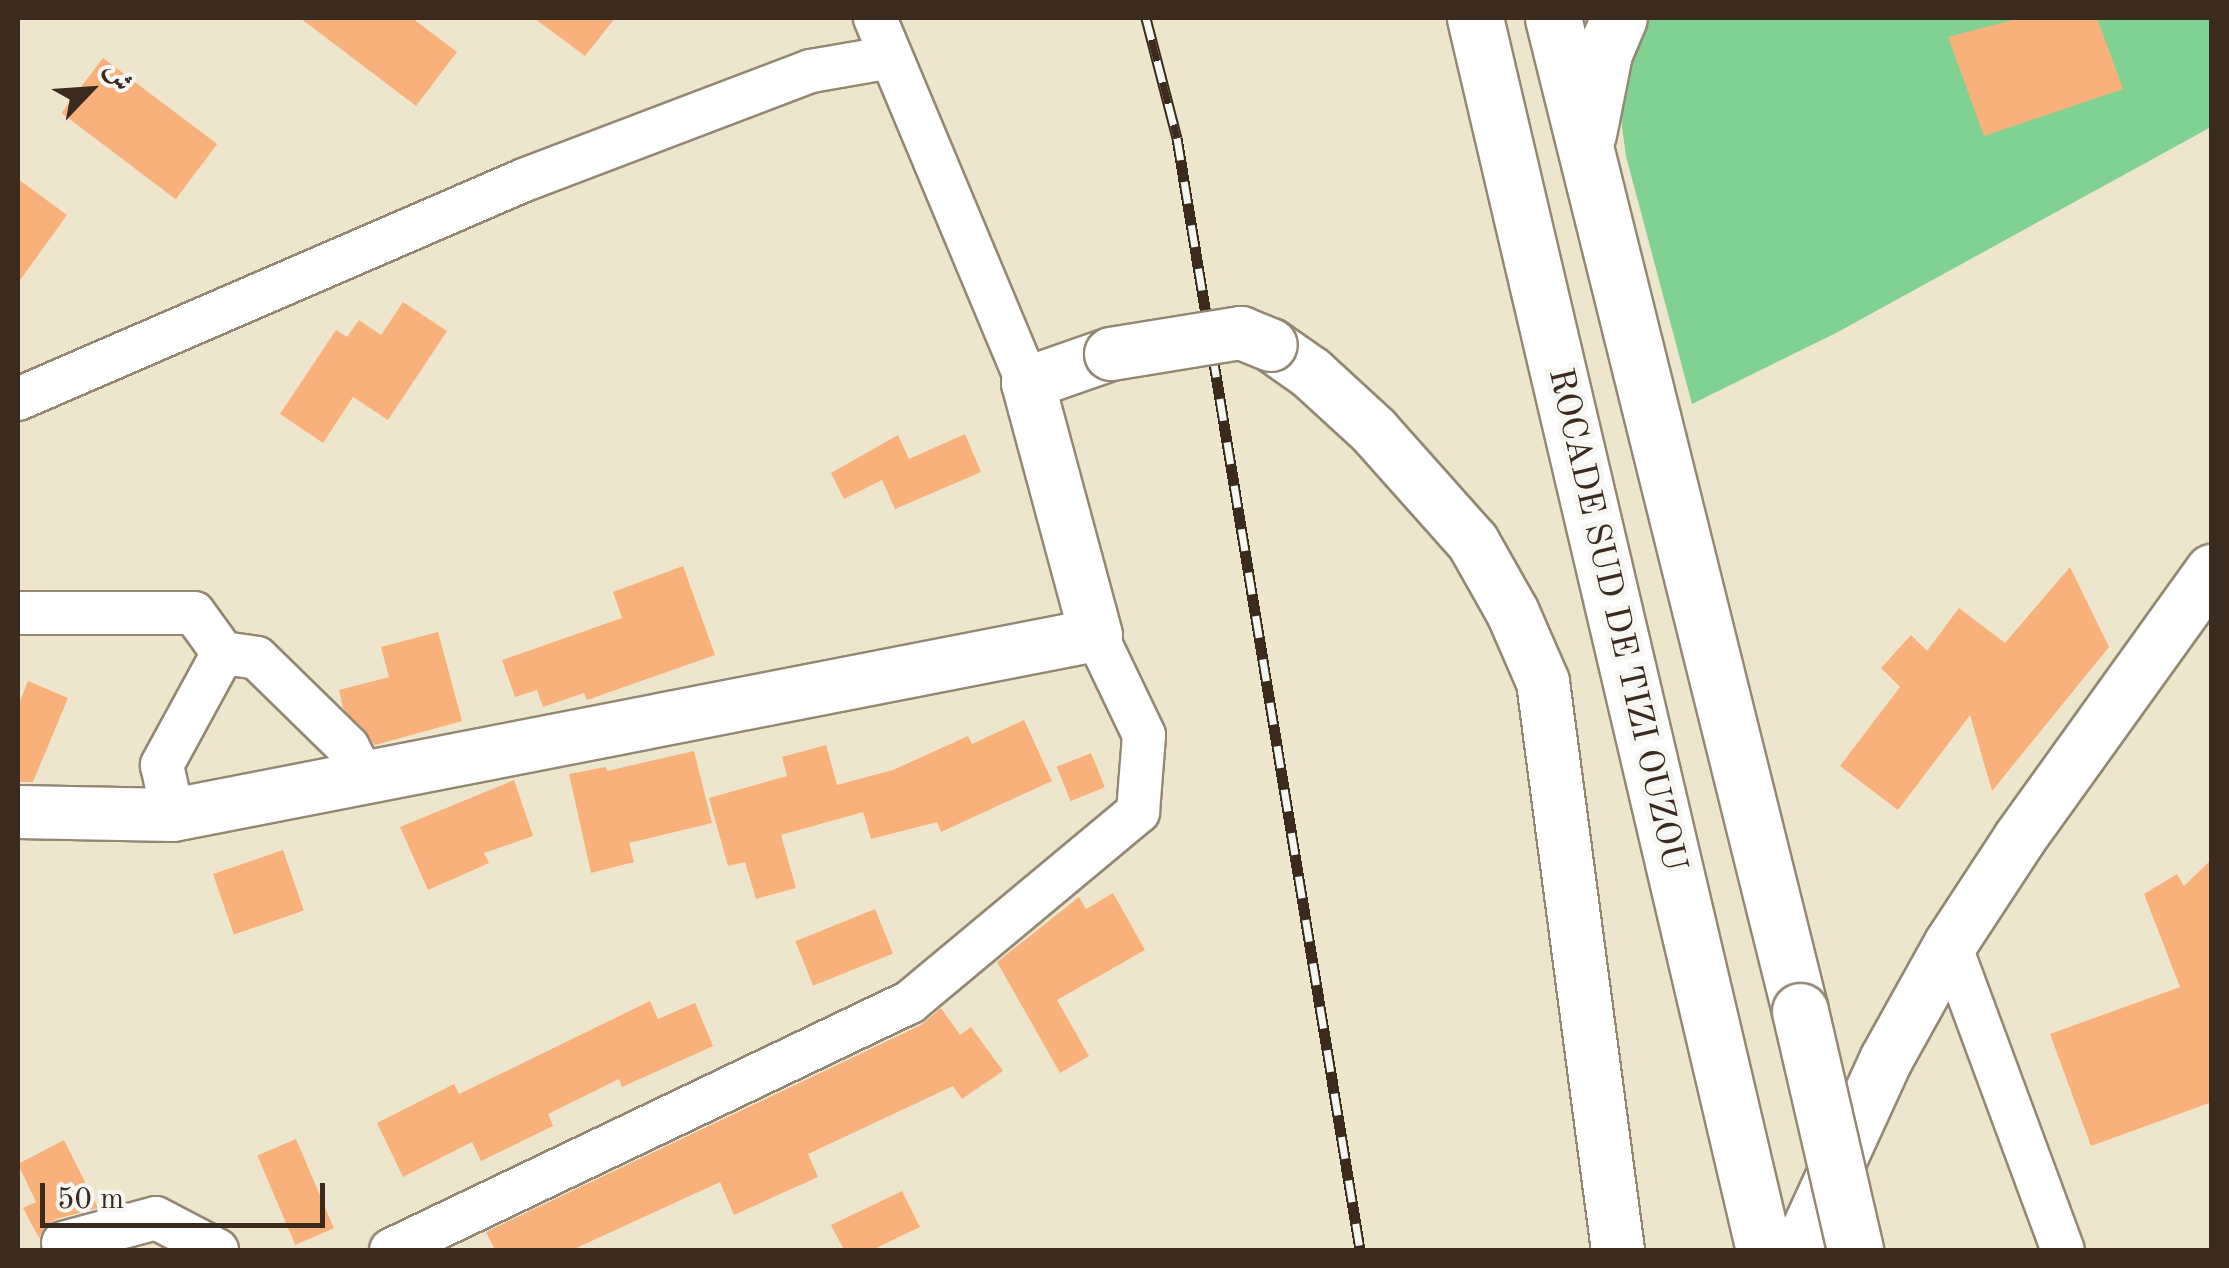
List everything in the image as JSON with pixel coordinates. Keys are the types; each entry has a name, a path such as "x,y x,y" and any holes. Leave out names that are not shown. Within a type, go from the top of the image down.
{"highway":[{"name":"ROCADE SUD DE TIZI OUZOU","path":"1476,18 1774,1241"},
{"path":"1553,18 1800,1011 1855,1250"},
{"path":"1586,146 1604,53 1619,18"}],"street":[{"path":"391,1250 910,1002 1138,812 1144,735 1096,635 1028,382 875,18"},
{"path":"18,399 524,180 811,71 891,57"},
{"path":"1028,382 1111,354 1241,333 1271,345 1311,373 1374,430 1461,527 1513,613 1542,682 1618,1250"},
{"path":"1774,1241 1886,1060 1950,946 2020,838 2211,572"},
{"path":"18,613 194,613 223,652 257,658 348,747 364,778"},
{"path":"18,812 174,815 1096,635"},
{"path":"174,815 162,765 223,652"},
{"path":"1950,946 2062,1250"},
{"path":"62,1243 156,1218 217,1250"}],"green space":[{"path":"1643,18 2211,18 2211,127 1836,333 1692,404 1626,156 1618,98"}],"building":[{"path":"300,18 412,18 457,52 416,106"},
{"path":"534,18 615,18 585,56"},
{"path":"2020,18 2097,18 2123,89 1984,136 1948,37"},
{"path":"103,58 217,144 176,199 61,113"},
{"path":"18,179 67,215 18,283"},
{"path":"403,302 447,331 388,420 353,397 323,443 280,414 336,330 347,337 359,320 381,335"},
{"path":"965,434 981,472 895,509 882,480 844,499 831,473 898,435 909,459"},
{"path":"683,566 715,655 587,700 584,693 543,707 537,690 515,697 502,660 622,618 613,592"},
{"path":"2070,567 2109,647 1992,791 1970,715 1898,810 1840,766 1900,687 1881,668 1911,635 1927,651 1959,608 2005,643"},
{"path":"438,632 462,721 375,745 343,708 339,690 389,677 381,647"},
{"path":"28,681 68,698 33,782 18,782 18,706"},
{"path":"1024,720 1052,781 941,832 937,822 871,839 863,812 781,835 796,888 756,899 745,862 728,866 709,798 787,776 782,757 826,745 837,785 893,770 968,736 972,744"},
{"path":"694,751 712,823 629,843 634,862 591,873 569,774 606,767 607,771"},
{"path":"1091,753 1105,787 1071,801 1057,767"},
{"path":"514,780 533,836 484,853 489,863 428,890 400,827"},
{"path":"283,850 304,911 234,935 213,874"},
{"path":"2212,859 2212,1102 2091,1146 2050,1034 2180,987 2144,894 2177,874 2184,886"},
{"path":"1113,893 1145,950 1057,1000 1089,1056 1060,1073 997,962 1079,897 1086,909"},
{"path":"875,909 893,954 813,986 795,941"},
{"path":"650,1001 658,1019 695,1003 713,1046 622,1087 619,1079 548,1114 553,1126 481,1161 472,1142 403,1177 377,1123 454,1084 459,1094"},
{"path":"941,1008 960,1035 971,1027 1003,1071 962,1099 953,1086 808,1154 818,1177 734,1215 720,1182 572,1250 495,1250 486,1232 921,1025"},
{"path":"296,1139 334,1228 295,1245 257,1155"},
{"path":"64,1140 98,1208 56,1219 45,1226 39,1238 23,1208 36,1202 18,1164"},
{"path":"902,1191 920,1227 872,1250 844,1250 831,1225"}],"railway":[{"path":"1146,18 1177,138 1360,1250"}]}
